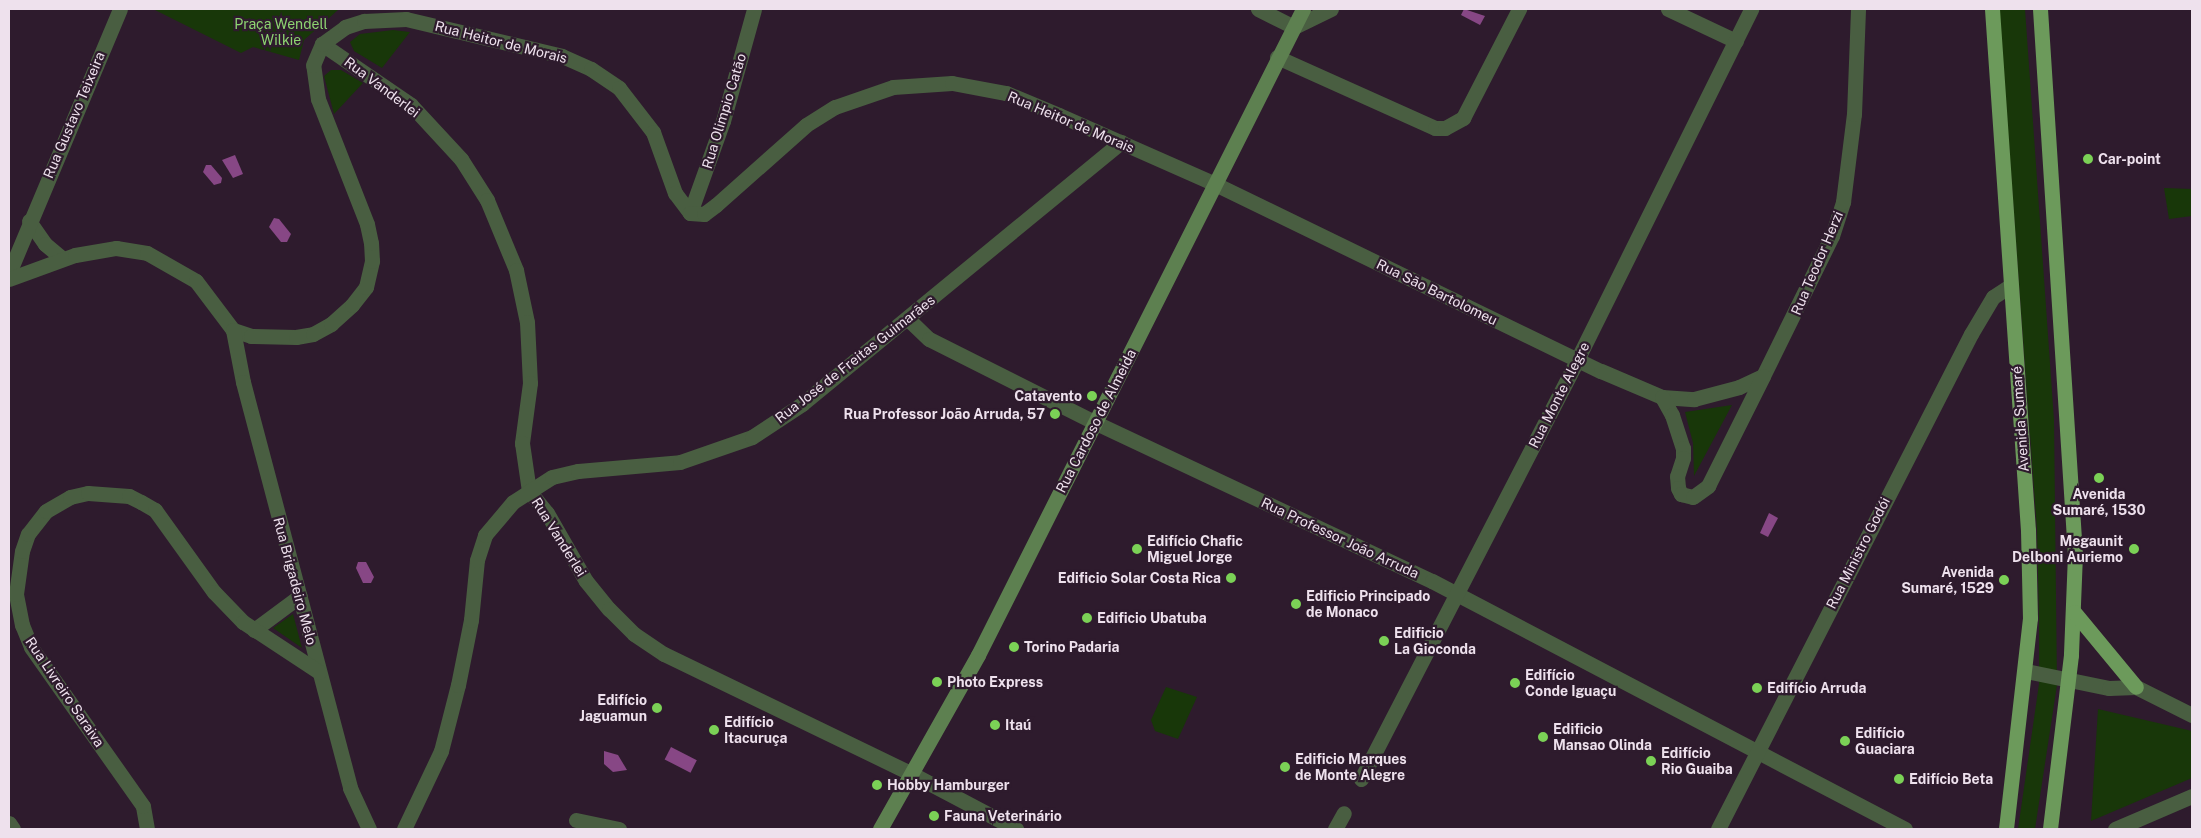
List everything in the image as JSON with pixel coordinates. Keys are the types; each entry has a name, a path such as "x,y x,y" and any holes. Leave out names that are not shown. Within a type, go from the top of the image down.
{"main road":[{"name":"Rua Cardoso de Almeida","path":"880,829 978,655 1096,423 1213,182 1303,9"},
{"name":"Avenida Sumaré","path":"1992,9 2028,538 2030,618 2026,671 2006,829"},
{"path":"2040,9 2075,545 2074,612 2068,680 2050,829"},
{"path":"2074,612 2136,687"}],"street":[{"name":"Rua Gustavo Teixeira","path":"9,273 29,221 120,9"},
{"name":"Rua Olimpio Catão","path":"690,213 723,121 754,9"},
{"path":"1258,9 1294,27 1331,9"},
{"path":"1277,57 1435,128 1444,128 1463,118 1519,9"},
{"path":"1668,9 1736,41"},
{"name":"Rua Monte Alegre","path":"1361,779 1578,360 1751,9"},
{"name":"Rua Teodor Herzi","path":"1662,398 1672,415 1682,448 1683,458 1677,476 1678,488 1681,494 1693,497 1708,486 1832,236 1843,202 1854,114 1858,9"},
{"name":"Rua Heitor de Morais","path":"322,44 345,27 364,22 406,19 562,56 591,69 619,88 649,125 675,193 690,213 704,214 806,125 835,107 893,87 952,83 1006,93 1213,182"},
{"path":"9,279 63,259 110,248 147,253 196,280 233,330 260,336 296,337 313,334 342,316 366,287 372,261 367,224 314,86 313,65 322,44"},
{"name":"Rua Vanderlei","path":"322,44 381,82 438,132 471,175 503,233 516,270 527,322 530,383 522,443 529,491 547,514 586,581 634,634 664,654 912,774 1016,829"},
{"name":"Rua José de Freitas Guimarães","path":"404,829 441,751 458,685 471,620 477,560 485,535 513,502 552,476 570,472 680,462 752,438 802,404 1121,142"},
{"name":"Rua São Bartolomeu","path":"1213,182 1578,360 1662,398"},
{"path":"29,221 45,244 63,259"},
{"name":"Rua Ministro Godói","path":"1718,829 1971,334 1993,297 2010,286"},
{"name":"Rua Professor João Arruda","path":"908,318 929,339 1096,423 1456,593 1905,829"},
{"name":"Rua Brigadeiro Melo","path":"233,330 243,382 350,788 369,829"},
{"path":"1662,398 1694,399 1739,387 1763,376"},
{"name":"Rua Livreiro Saraiva","path":"147,829 143,806 31,647 22,625 16,594 18,570 28,534 46,511 70,497 98,492 129,496 154,510 214,592 254,630 319,672"},
{"path":"254,630 300,596"},
{"path":"2026,671 2109,688 2136,687 2192,715"},
{"path":"2115,829 2192,796"},
{"path":"1335,829 1344,813"},
{"path":"576,820 619,829"},
{"path":"9,823 13,829"}],"green space":[{"name":"Praça Wendell Wilkie","path":"153,9 338,10 304,40 299,60 253,47 241,53"},
{"path":"1999,9 2025,9 2054,420 2057,685 2035,829 2018,829 2039,684 2037,530"},
{"path":"393,30 410,32 382,68 354,51 350,42 360,34"},
{"path":"331,70 341,70 363,83 334,114 324,76"},
{"path":"2164,188 2192,189 2192,216 2169,219"},
{"path":"1732,405 1694,476 1693,443 1685,412"},
{"path":"293,614 302,648 273,628"},
{"path":"1166,687 1197,697 1178,739 1155,731 1151,720"},
{"path":"2098,709 2192,731 2192,778 2091,821"}],"shaded area":[{"path":"1464,9 1485,16 1480,25 1461,15"},
{"path":"235,155 243,174 233,178 222,160"},
{"path":"206,165 211,165 222,178 221,183 214,185 203,172"},
{"path":"274,218 279,219 291,234 287,242 281,242 269,227"},
{"path":"1769,513 1778,518 1768,537 1760,533"},
{"path":"358,562 366,562 374,577 371,583 363,583 356,568"},
{"path":"671,747 697,760 690,773 665,759"},
{"path":"604,751 618,755 627,770 613,772 604,764"}],"place":[{"name":"Car-point","path":"2088,159"},
{"name":"Catavento","path":"1092,396"},
{"name":"Rua Professor João Arruda, 57","path":"1055,414"},
{"name":"Avenida Sumaré, 1530","path":"2099,478"},
{"name":"Edifício Chafic Miguel Jorge","path":"1137,549"},
{"name":"Megaunit Delboni Auriemo","path":"2134,549"},
{"name":"Edificio Solar Costa Rica","path":"1231,578"},
{"name":"Avenida Sumaré, 1529","path":"2004,580"},
{"name":"Edificio Principado de Monaco","path":"1296,604"},
{"name":"Edificio Ubatuba","path":"1087,618"},
{"name":"Edificio La Gioconda","path":"1384,641"},
{"name":"Torino Padaria","path":"1014,647"},
{"name":"Photo Express","path":"937,682"},
{"name":"Edifício Conde Iguaçu","path":"1515,683"},
{"name":"Edifício Arruda","path":"1757,688"},
{"name":"Edifício Jaguamun","path":"657,708"},
{"name":"Itaú","path":"995,725"},
{"name":"Edifício Itacuruça","path":"714,730"},
{"name":"Edificio Mansao Olinda","path":"1543,737"},
{"name":"Edifício Guaciara","path":"1845,741"},
{"name":"Edifício Rio Guaiba","path":"1651,761"},
{"name":"Edificio Marques de Monte Alegre","path":"1285,767"},
{"name":"Edifício Beta","path":"1899,779"},
{"name":"Hobby Hamburger","path":"877,785"},
{"name":"Fauna Veterinário","path":"934,816"}]}
